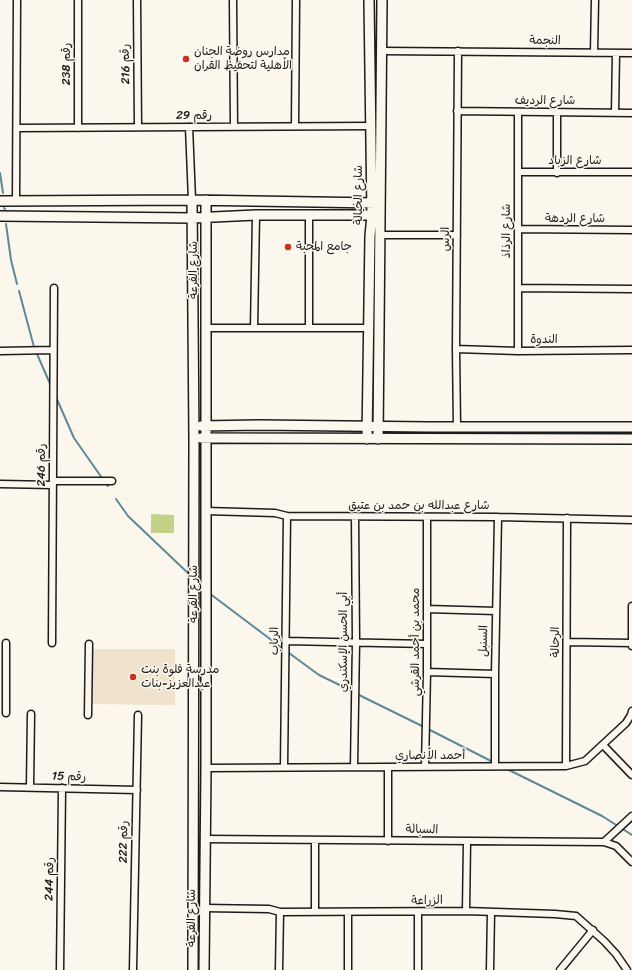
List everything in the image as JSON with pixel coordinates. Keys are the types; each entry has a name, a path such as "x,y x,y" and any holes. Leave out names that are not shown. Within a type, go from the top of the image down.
{"street":[{"path":"16,200 17,0"},
{"name":"رقم 238","path":"78,0 78,128"},
{"name":"رقم 216","path":"137,0 138,127"},
{"path":"233,0 234,127"},
{"path":"295,126 296,0"},
{"name":"شارع الخيالة","path":"369,0 370,126 376,182"},
{"name":"شارع الخيالة","path":"378,439 376,182 382,0"},
{"path":"594,53 595,0"},
{"name":"النجمة","path":"381,51 632,53"},
{"name":"الرس","path":"457,427 456,349 458,51"},
{"path":"615,112 616,53"},
{"name":"شارع الرديف","path":"458,112 632,113"},
{"name":"شارع الرذاذ","path":"518,112 518,351"},
{"path":"557,112 557,173"},
{"name":"رقم 29","path":"17,128 370,126"},
{"path":"189,127 192,200"},
{"name":"شارع الزباد","path":"518,172 632,172"},
{"name":"شارع الفرعة","path":"192,200 194,426 193,970"},
{"path":"0,201 206,200 376,203"},
{"name":"شارع الفرعة","path":"204,970 204,839 206,768 206,200"},
{"path":"181,201 190,204 190,212 181,217"},
{"path":"221,216 211,211 211,203 222,201"},
{"path":"0,216 206,218 256,215 376,215"},
{"path":"254,328 256,215"},
{"path":"309,215 309,328"},
{"name":"شارع الردهة","path":"518,229 632,230"},
{"path":"376,235 457,235"},
{"name":"شارع الخيالة","path":"367,439 369,328 376,235"},
{"name":"رقم 246","path":"52,643 54,288"},
{"path":"518,288 632,288"},
{"path":"206,328 369,328"},
{"name":"الندوة","path":"456,349 518,351 632,350"},
{"path":"0,351 53,350"},
{"path":"367,406 370,412 374,413 378,410"},
{"path":"227,425 216,428 214,431 215,434 228,438"},
{"path":"194,426 632,427"},
{"path":"194,438 632,439"},
{"path":"0,484 112,481"},
{"name":"شارع عبدالله بن حمد بن عتيق","path":"206,511 275,513 287,516 498,517 632,520"},
{"name":"الرباب","path":"284,767 287,516"},
{"name":"أبي الحسن الإسكندري","path":"354,767 356,642 355,516"},
{"name":"محمد بن أحمد القرشي","path":"426,767 427,517"},
{"name":"السنبل","path":"495,766 498,517"},
{"name":"الرحالة","path":"566,766 567,518"},
{"path":"632,606 632,646"},
{"path":"427,609 496,611"},
{"path":"286,642 427,644"},
{"path":"566,642 632,643"},
{"path":"6,643 6,714"},
{"path":"88,715 89,644"},
{"path":"427,672 495,674"},
{"name":"أحمد الأنصاري","path":"206,768 566,766 585,761 626,723 632,711"},
{"path":"30,787 31,714"},
{"name":"رقم 222","path":"133,970 138,715"},
{"path":"603,745 632,775"},
{"path":"388,767 388,841"},
{"name":"رقم 15","path":"0,787 137,790"},
{"name":"رقم 244","path":"60,970 62,788"},
{"path":"604,842 632,816"},
{"name":"السبالة","path":"204,839 604,842 616,846 632,862"},
{"path":"315,840 315,912"},
{"path":"466,911 467,842"},
{"name":"الزراعة","path":"204,908 269,909 280,912 348,913 466,911 576,916 593,930 616,954 627,970"},
{"path":"279,970 280,912"},
{"path":"418,912 418,970"},
{"path":"490,970 491,912"},
{"path":"348,913 348,970"},
{"path":"560,970 593,930"}],"shaded area":[{"name":"مدرسة فلوة بنت عبدالعزيز-بنات","path":"91,649 175,649 175,705 91,704"}],"green space":[{"path":"151,514 174,515 174,533 151,533"}],"waterway":[{"path":"0,173 3,193"},
{"path":"6,224 11,260 17,284"},
{"path":"19,291 34,347"},
{"path":"37,354 51,386"},
{"path":"56,397 74,438 102,478"},
{"path":"116,499 128,516 190,575"},
{"path":"209,593 282,648"},
{"path":"289,653 319,675 352,691"},
{"path":"359,695 424,727"},
{"path":"428,729 493,762"},
{"path":"507,769 602,816 632,835"}],"place":[{"name":"مدارس روضة الجنان الأهلية لتحفيظ القران","path":"186,59"},
{"name":"جامع المحبة","path":"288,247"},
{"name":"مدرسة فلوة بنت عبدالعزيز-بنات","path":"133,677"}]}
